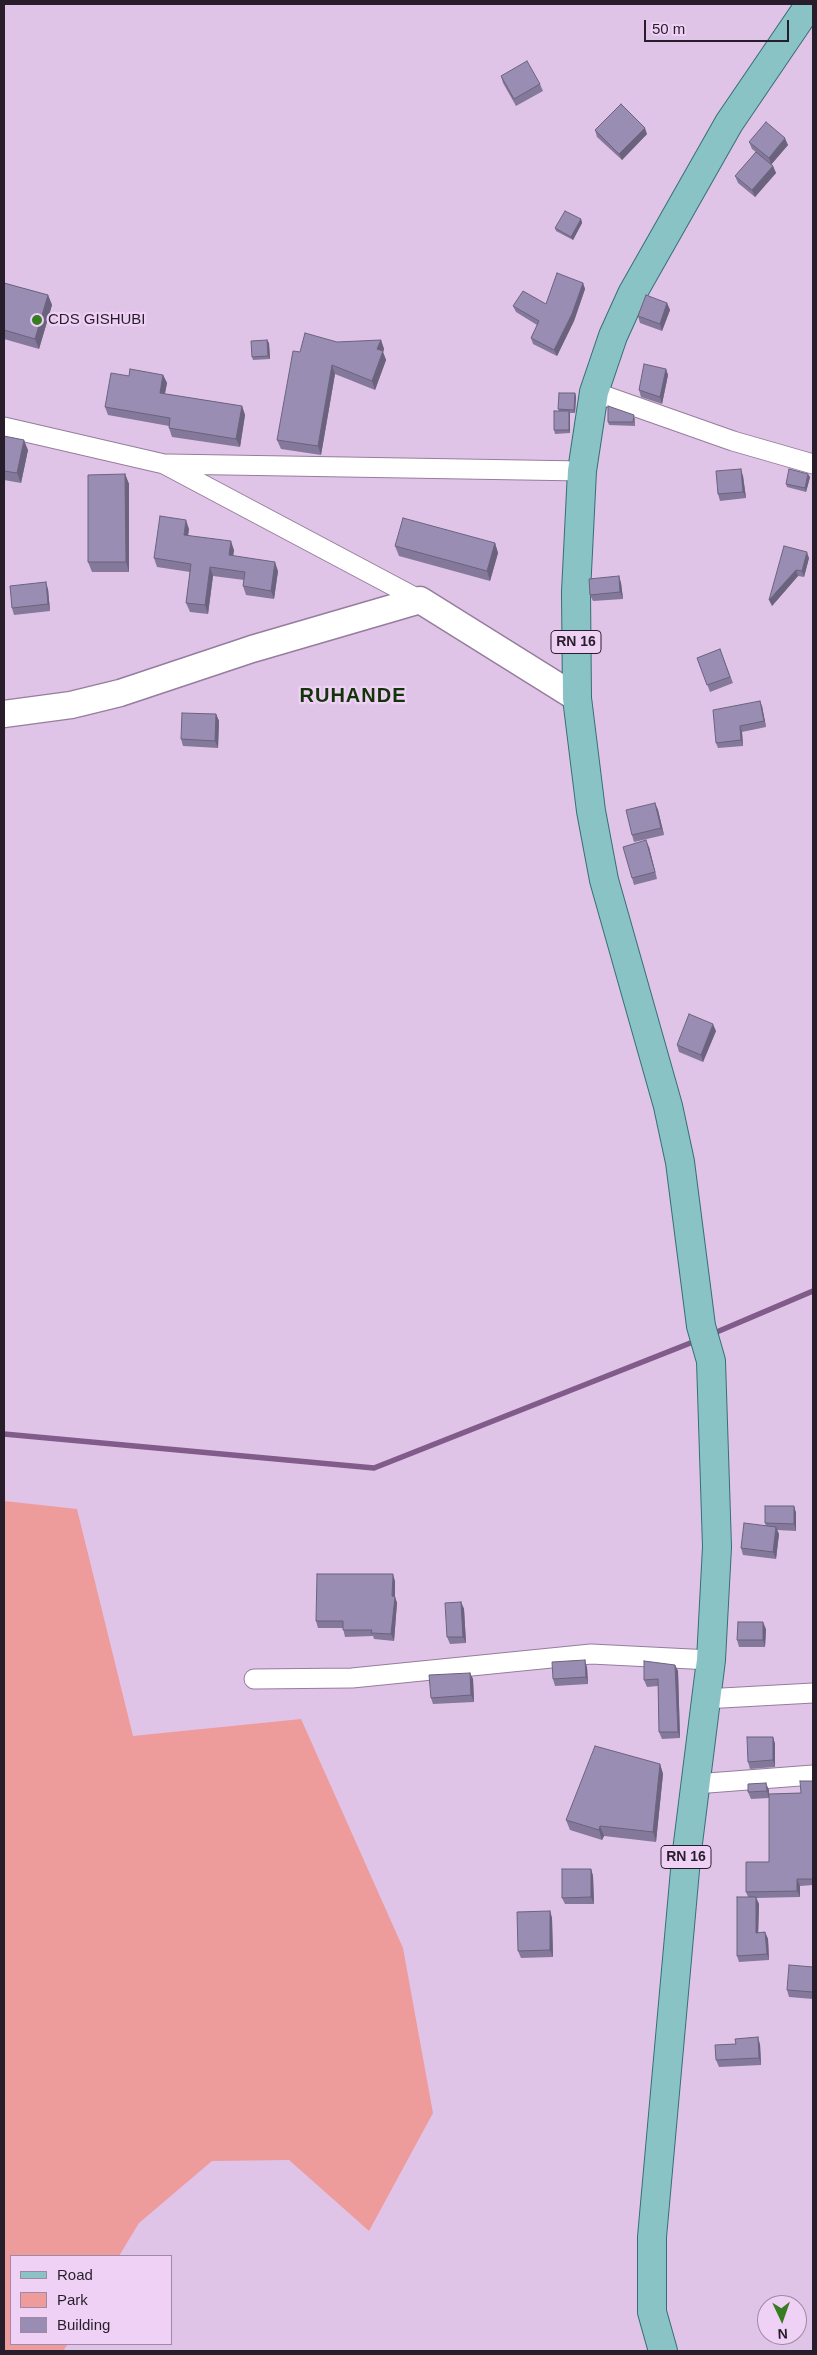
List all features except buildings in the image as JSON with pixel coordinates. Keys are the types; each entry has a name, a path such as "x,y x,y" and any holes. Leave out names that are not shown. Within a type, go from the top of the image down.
{"main road":[{"name":"RN 16","path":"663,2351 652,2312 652,2237 686,1859 710,1660 717,1547 711,1361 702,1326 680,1162 668,1106 604,880 591,811 577,698 576,592 582,471 594,392 613,336 632,294 729,123 810,4"},
{"path":"4,714 71,705 120,693 252,649 420,600 577,698"}],"street":[{"path":"594,392 733,441 813,464"},
{"path":"4,427 164,464 582,471"},
{"path":"164,464 420,600"},
{"path":"254,1679 352,1678 591,1654 710,1660"},
{"path":"704,1698 813,1693"},
{"path":"695,1784 813,1775"}],"green space":[{"path":"4,1501 77,1509 133,1736 301,1719 403,1948 433,2113 369,2231 289,2160 212,2161 139,2223 120,2255 10,2255 10,2345 67,2345 63,2351 4,2351"}],"waterway":[{"path":"712,1334 813,1291"},
{"path":"4,1434 374,1468 698,1340"}],"place":[{"name":"CDS GISHUBI","path":"37,320"}],"district":[{"name":"RUHANDE","path":"353,696"}]}
